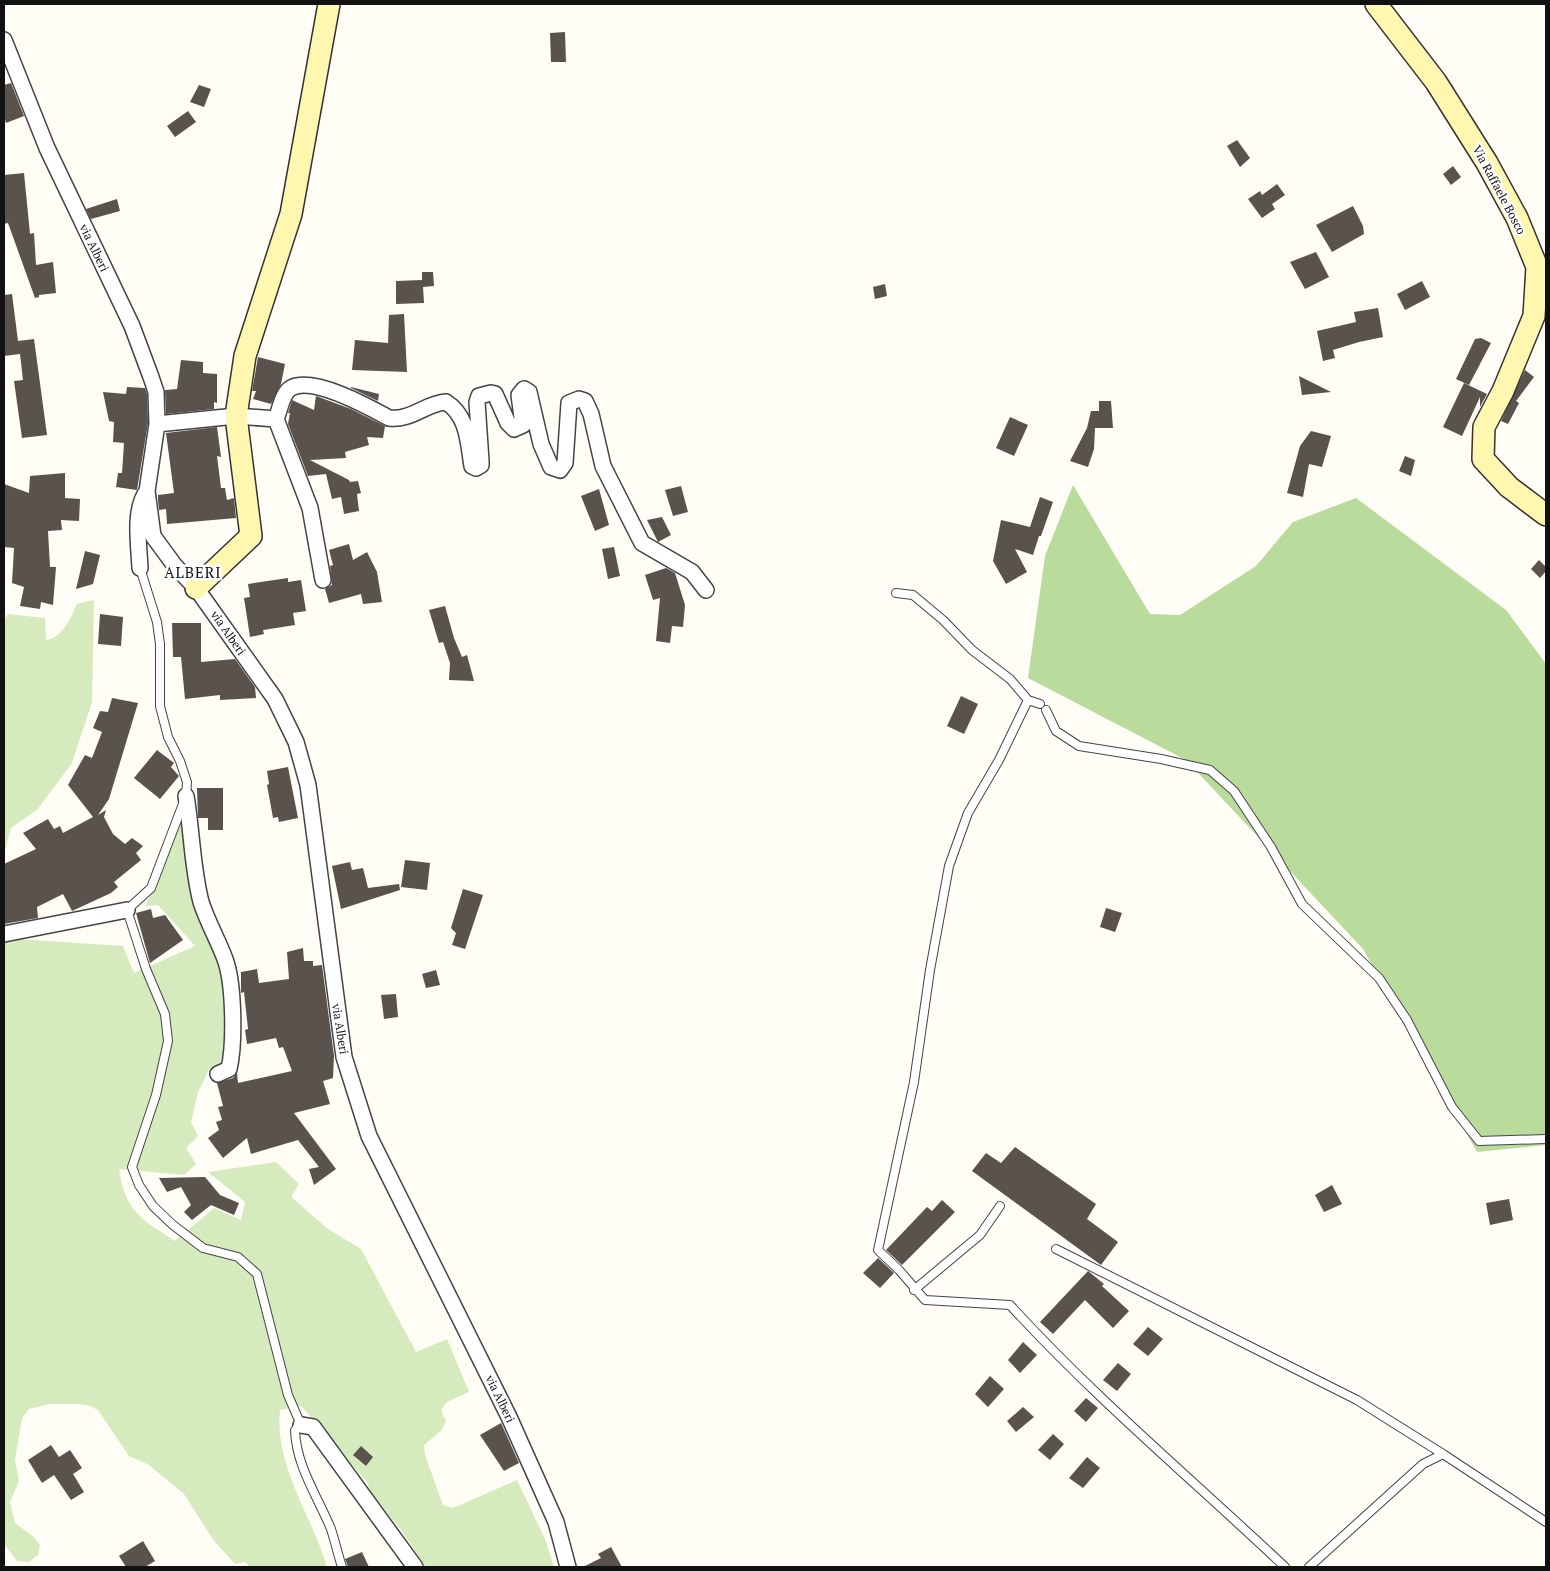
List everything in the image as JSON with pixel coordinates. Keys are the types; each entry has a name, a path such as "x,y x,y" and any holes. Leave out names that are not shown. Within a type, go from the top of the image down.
{"street":[{"path":"196,588 251,536 236,416 245,356 291,214 329,4"},
{"name":"Via Raffaele Bosco","path":"1376,4 1436,82 1487,164 1517,218 1537,267 1534,316 1503,391 1484,427 1483,460 1509,487 1546,515"},
{"name":"via Alberi","path":"4,40 47,148 132,326 156,392 156,424 147,492 152,536 175,566 196,588 275,699 296,742 308,785 344,1057 369,1136 509,1418 556,1522 568,1567"},
{"path":"324,580 310,508 276,419 285,394 292,388 299,386 322,386 389,418 400,419 439,402 446,402 461,417 466,428 472,466 476,468 481,465 477,402 479,396 495,394 508,423 514,429 523,425 519,394 524,389 529,392 541,444 552,467 560,470 565,463 569,403 579,399 585,401 591,414 603,466 642,543 692,572 706,590"},
{"path":"156,424 236,416 276,419"},
{"name":"via Alberi","path":"140,568 138,539 141,500 147,492"},
{"path":"186,796 196,882 202,904 226,961 233,1014 232,1057 229,1069 218,1074"},
{"path":"4,934 127,910"},
{"path":"301,1425 313,1427 416,1567"}],"lane":[{"name":"via Alberi","path":"127,910 151,888 186,796 187,782 180,761 168,737 160,706 160,644 157,622 140,568"},
{"path":"896,593 913,595 943,620 972,650 1010,679 1028,700 1043,707 1056,731 1079,746 1161,759 1210,770 1234,791 1271,847 1302,904 1379,978 1407,1020 1452,1107 1478,1141 1546,1139"},
{"path":"1028,700 999,760 968,813 949,866 930,970 914,1082 878,1250 900,1270 914,1290 925,1300 1010,1305 1058,1358 1285,1567"},
{"path":"127,910 146,969 165,1014 168,1041 156,1095 132,1167 153,1206 173,1225 203,1248 238,1257 257,1274 288,1395 301,1425 295,1430 302,1466 331,1531 342,1567"},
{"path":"914,1290 980,1235 1000,1206"},
{"path":"1056,1249 1357,1400 1546,1522"},
{"path":"1309,1567 1423,1464 1443,1454"}],"green space":[{"path":"1073,485 1150,614 1180,615 1256,566 1293,522 1356,498 1506,610 1546,664 1546,1145 1477,1152 1363,949 1186,760 1028,678 1045,556"},
{"path":"94,600 92,702 72,763 37,810 11,828 4,854 4,620 8,614 45,618 46,640 52,639 61,632 69,621 77,604"},
{"path":"184,811 222,962 226,996 226,1065 210,1068 198,1092 191,1122 198,1136 186,1148 196,1164 184,1175 119,1169 125,1195 136,1212 144,1220 175,1241 214,1208 241,1220 245,1202 208,1172 276,1162 299,1184 291,1197 328,1229 361,1249 416,1352 447,1339 469,1392 447,1402 441,1410 446,1421 441,1431 424,1445 425,1455 443,1505 453,1508 517,1480 545,1539 554,1567 426,1567 401,1530 371,1492 367,1482 301,1406 280,1410 283,1451 288,1470 327,1567 250,1567 245,1562 235,1564 214,1541 184,1494 149,1465 129,1456 98,1410 87,1405 75,1404 50,1404 29,1409 22,1418 15,1460 19,1481 10,1502 15,1523 34,1537 40,1545 38,1555 29,1562 17,1561 4,1544 4,938 123,946 134,973 195,946 158,905 145,906 155,887"}],"building":[{"path":"565,32 566,62 551,62 550,33"},
{"path":"11,83 24,116 6,123 4,116 4,85"},
{"path":"199,85 211,89 204,107 190,102"},
{"path":"188,111 196,122 175,137 167,126"},
{"path":"1237,140 1250,158 1240,167 1227,146"},
{"path":"1453,166 1461,177 1451,185 1443,174"},
{"path":"24,173 30,234 34,233 36,265 53,262 56,293 39,295 39,297 35,298 8,223 4,224 4,175"},
{"path":"1277,184 1285,195 1272,204 1275,209 1262,218 1248,199 1260,191 1262,195"},
{"path":"117,199 120,211 91,219 86,209"},
{"path":"1353,206 1363,226 1364,234 1332,252 1316,225"},
{"path":"1316,252 1329,277 1305,289 1290,262"},
{"path":"422,272 433,272 434,286 423,287 424,303 396,304 396,281 422,280"},
{"path":"1422,281 1430,297 1405,310 1397,294"},
{"path":"885,284 887,296 875,299 873,287"},
{"path":"12,294 18,341 34,339 47,435 22,438 14,381 23,380 20,354 4,356 4,295"},
{"path":"1378,308 1383,337 1333,350 1335,358 1323,361 1317,331 1356,322 1354,312"},
{"path":"404,314 407,372 352,370 355,340 388,343 389,315"},
{"path":"1481,338 1491,343 1469,385 1456,379 1475,339"},
{"path":"258,357 285,364 281,384 271,404 253,399 256,391 252,391"},
{"path":"181,360 203,362 203,373 217,374 217,403 214,402 214,409 166,414 165,390 177,389"},
{"path":"1525,370 1534,377 1516,401 1519,403 1508,424 1501,421"},
{"path":"1299,376 1331,392 1302,395"},
{"path":"1464,383 1487,394 1480,407 1480,397 1462,436 1443,427"},
{"path":"127,387 145,388 147,394 148,423 137,490 116,487 118,473 122,473 124,443 113,442 114,422 109,421 103,392 126,394"},
{"path":"351,388 379,394 378,401"},
{"path":"316,396 351,409 385,426 383,438 367,437 369,445 345,452 346,458 310,460 350,482 358,481 361,493 357,494 359,511 344,514 341,497 332,499 326,474 308,476 288,424 290,413 288,413 292,400 314,410"},
{"path":"1099,401 1111,401 1113,428 1095,428 1094,449 1088,467 1070,461 1087,428 1091,411 1099,411"},
{"path":"1010,417 1028,425 1014,456 996,448"},
{"path":"217,427 221,457 217,456 221,488 225,488 227,500 234,498 236,518 167,524 166,509 159,510 158,500 158,495 174,493 166,433"},
{"path":"1311,431 1331,436 1322,467 1309,464 1303,497 1287,493 1300,446"},
{"path":"1405,456 1415,460 1411,476 1399,471"},
{"path":"65,473 65,498 80,499 79,521 61,520 62,530 48,531 50,567 56,567 53,605 41,602 40,609 20,606 24,587 12,583 14,548 4,547 4,484 29,493 30,476"},
{"path":"681,486 688,512 673,516 665,490"},
{"path":"599,489 609,525 595,531 581,496"},
{"path":"1040,497 1053,502 1033,555 1015,549 1027,572 1006,584 993,561 1001,520 1030,527"},
{"path":"662,517 671,535 658,542 647,520"},
{"path":"349,544 353,560 367,552 377,572 382,602 363,604 361,594 329,603 325,589 332,585 330,566 333,565 329,550"},
{"path":"614,547 620,576 608,579 602,549"},
{"path":"85,551 100,555 93,584 76,589"},
{"path":"1539,560 1546,567 1546,571 1540,578 1531,569"},
{"path":"666,568 675,573 685,605 683,627 672,626 670,643 656,641 660,598 653,600 645,575"},
{"path":"288,578 288,582 301,580 306,611 293,613 295,625 263,630 264,634 250,637 244,598 250,597 248,584"},
{"path":"445,606 454,638 462,657 467,655 474,681 449,680 450,663 443,642 439,643 429,610"},
{"path":"100,614 123,617 121,646 98,644"},
{"path":"172,623 201,623 201,662 235,659 255,687 256,698 220,700 220,695 185,699 181,657 173,657"},
{"path":"961,696 978,704 964,734 947,726"},
{"path":"112,698 138,703 109,799 98,815 106,810 104,817 113,834 125,844 132,838 143,846 136,853 141,860 114,882 118,887 111,893 72,911 63,894 37,907 38,918 4,924 4,864 36,849 23,833 48,819 54,829 60,826 63,833 93,817 68,785 85,755 92,758 102,732 93,728 100,711 108,712"},
{"path":"157,750 174,763 171,767 179,776 160,799 134,778"},
{"path":"288,767 298,818 279,822 278,817 273,818 267,785 269,784 267,771"},
{"path":"197,788 223,788 223,830 208,830 208,818 198,818"},
{"path":"405,860 430,863 427,890 401,887"},
{"path":"350,862 352,870 363,868 368,888 399,884 400,890 341,909 332,866"},
{"path":"463,889 483,895 465,949 452,945 456,933 451,928"},
{"path":"1106,908 1122,913 1115,932 1100,927"},
{"path":"151,909 153,918 165,915 183,940 150,963 136,913"},
{"path":"303,948 304,961 313,961 313,966 322,965 334,1056 333,1078 323,1081 330,1104 294,1113 336,1169 314,1185 309,1169 319,1167 298,1140 251,1154 247,1138 223,1158 208,1138 219,1130 216,1122 222,1120 218,1107 223,1106 217,1083 233,1078 237,1073 238,1083 292,1071 283,1047 279,1048 276,1038 247,1044 245,1030 248,1029 244,992 241,993 241,972 257,969 259,983 289,979 287,952"},
{"path":"436,970 440,985 426,988 422,974"},
{"path":"396,994 398,1017 384,1019 381,995"},
{"path":"1015,1147 1096,1204 1087,1219 1118,1242 1101,1265 972,1171 986,1153 1001,1163"},
{"path":"205,1177 220,1195 239,1203 234,1215 211,1205 192,1220 184,1212 191,1205 181,1187 167,1192 159,1178"},
{"path":"1332,1185 1342,1204 1324,1212 1315,1195"},
{"path":"1509,1199 1513,1220 1490,1225 1486,1203"},
{"path":"942,1200 955,1212 902,1265 886,1250 927,1207 932,1211"},
{"path":"878,1258 894,1273 880,1288 863,1273"},
{"path":"1088,1271 1104,1284 1102,1286 1129,1311 1113,1328 1085,1300 1053,1334 1040,1322"},
{"path":"1148,1327 1163,1339 1148,1356 1133,1344"},
{"path":"1023,1342 1037,1355 1020,1373 1008,1360"},
{"path":"1118,1363 1131,1374 1117,1391 1103,1380"},
{"path":"990,1376 1004,1389 988,1407 975,1394"},
{"path":"1086,1398 1098,1408 1086,1422 1074,1411"},
{"path":"1023,1407 1034,1417 1016,1432 1007,1421"},
{"path":"501,1423 519,1463 504,1471 480,1435"},
{"path":"1053,1434 1064,1444 1050,1460 1038,1450"},
{"path":"51,1445 59,1457 70,1450 82,1468 73,1474 84,1492 71,1500 54,1475 42,1483 28,1460"},
{"path":"361,1446 373,1457 366,1466 353,1455"},
{"path":"1087,1457 1100,1468 1083,1488 1069,1478"},
{"path":"143,1541 155,1561 145,1567 126,1567 119,1556"},
{"path":"611,1547 622,1567 583,1567 601,1558 598,1554"},
{"path":"362,1552 369,1567 348,1567 345,1559"}],"district":[{"name":"ALBERI","path":"193,573"}]}
